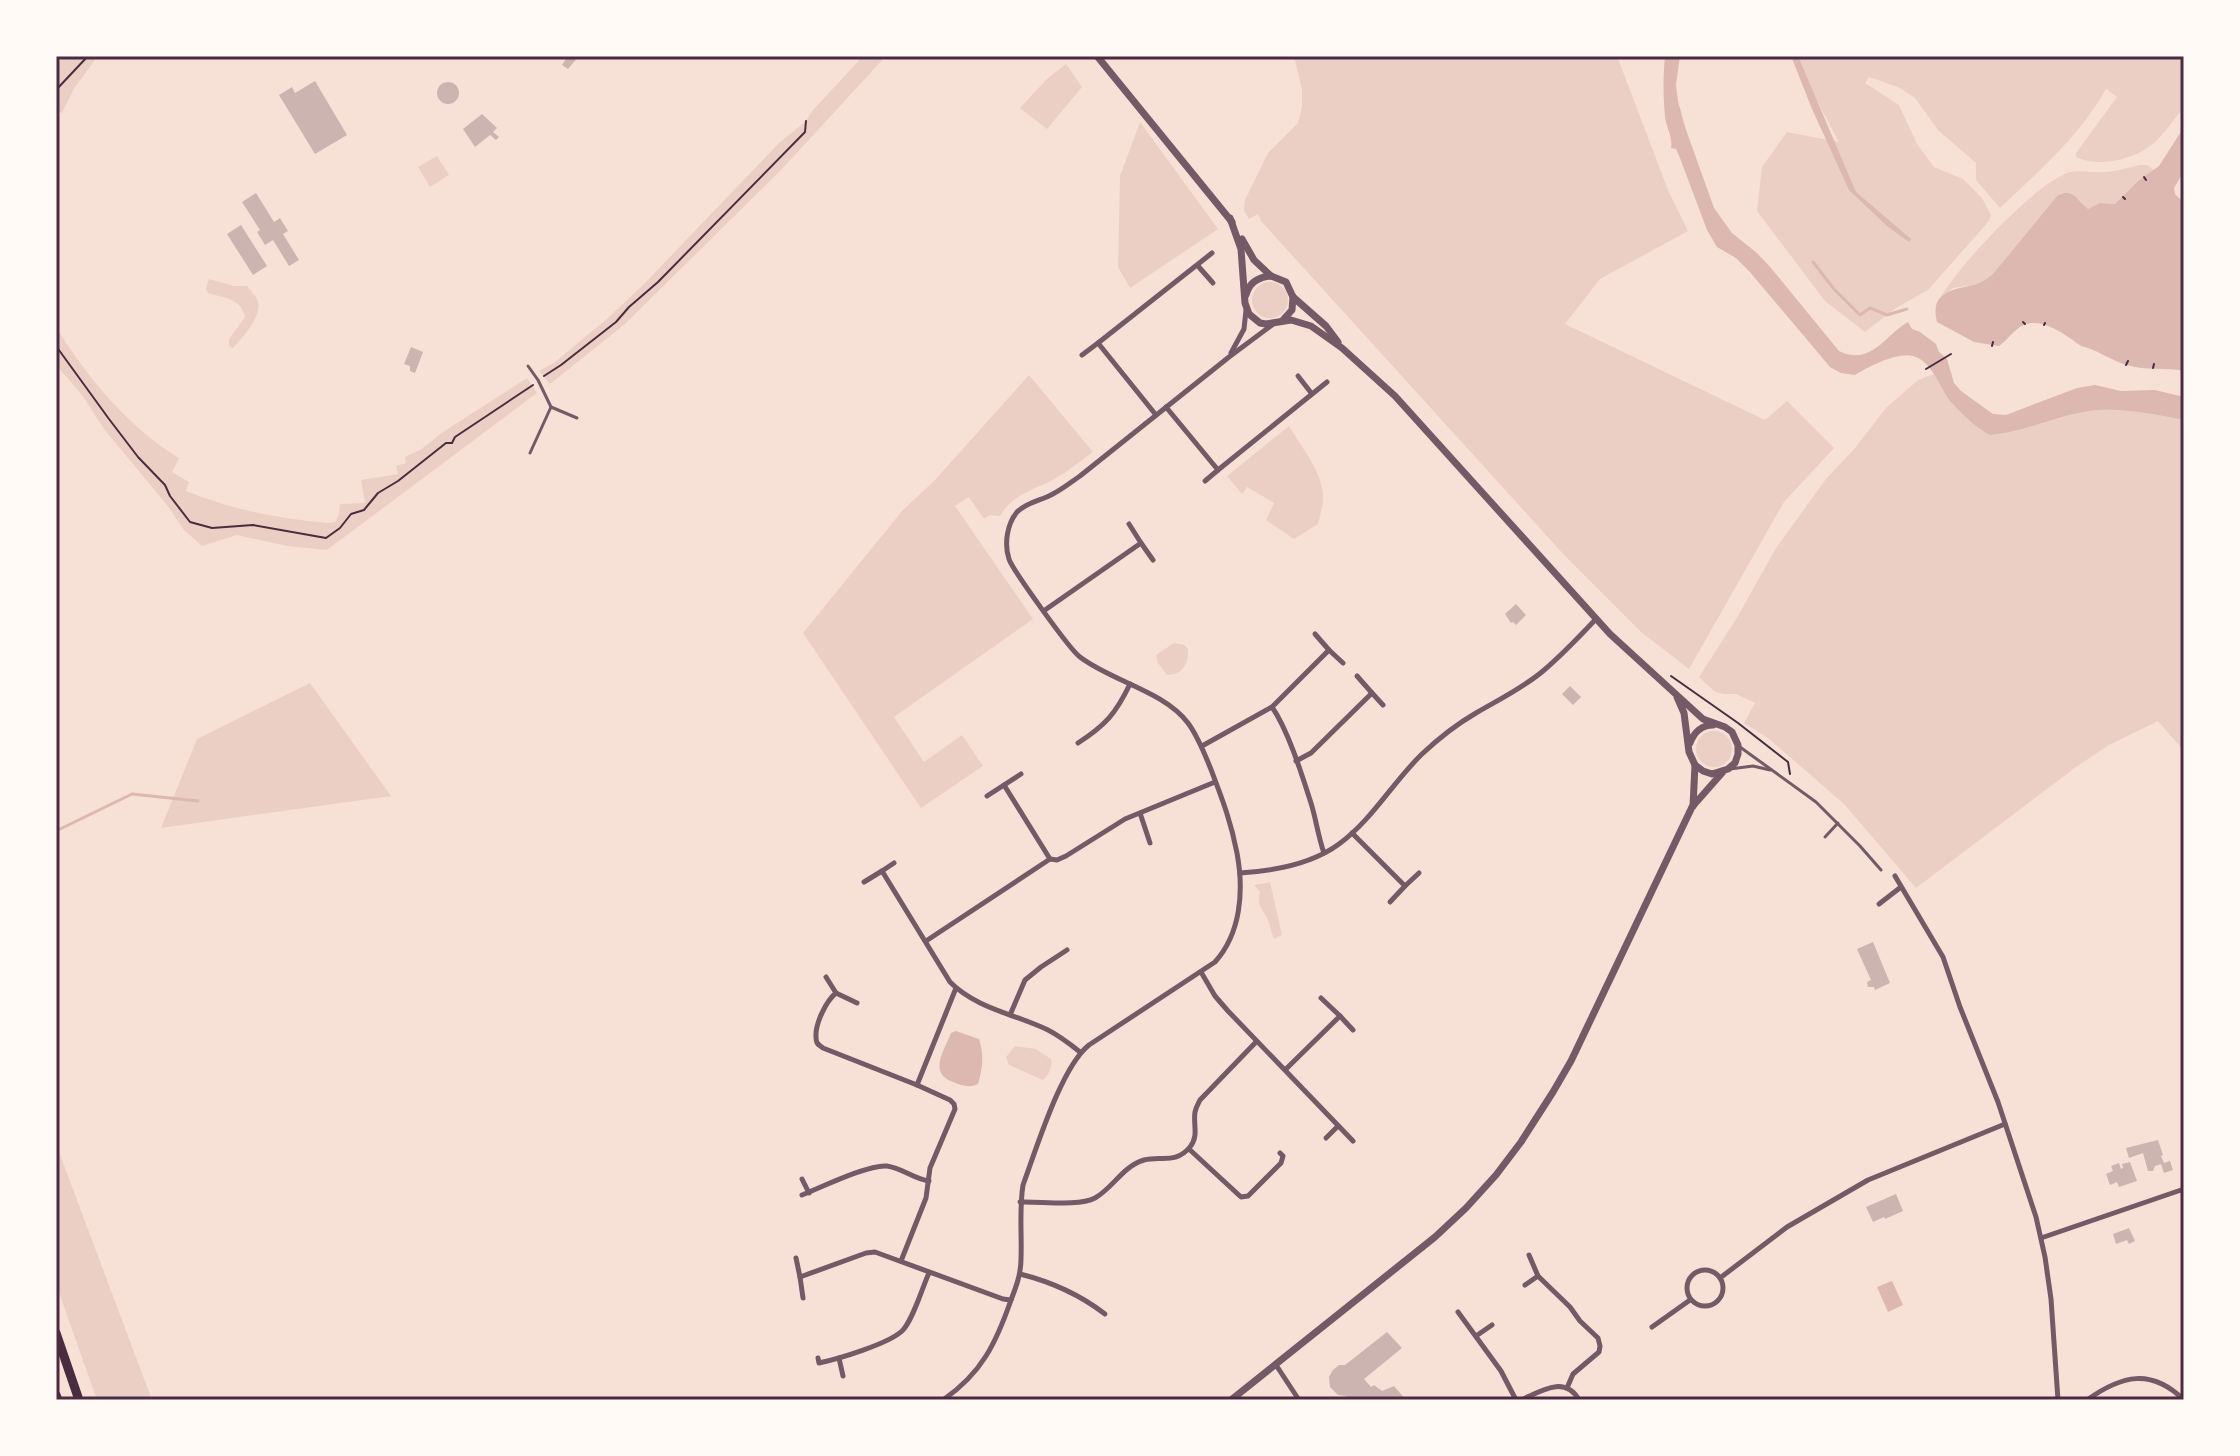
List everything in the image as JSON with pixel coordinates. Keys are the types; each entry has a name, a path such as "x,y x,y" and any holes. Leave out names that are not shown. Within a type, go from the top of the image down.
{"highway":[{"path":"56,1333 79,1400"}],"street":[{"path":"1097,56 1230,218 1248,253 1271,276 1286,282 1293,297 1326,326 1342,348"},
{"path":"1229,357 1244,329 1246,308 1243,261 1230,218"},
{"path":"1082,355 1212,253"},
{"path":"1198,266 1213,283"},
{"path":"1245,297 1255,280 1271,276"},
{"path":"1282,321 1292,310 1293,297"},
{"path":"1246,308 1254,319 1273,324"},
{"path":"943,1400 964,1383 991,1352 1020,1274 1020,1202 1023,1185 1059,1089 1080,1052 1201,972 1221,955 1237,918 1240,873 1227,809 1202,746 1187,721 1166,704 1072,651 1009,560 1007,541 1011,522 1025,506 1047,497 1080,476 1229,357 1273,324 1282,321 1305,323 1342,348 1395,396 1596,619 1703,719 1732,732 1738,754 1735,763 1692,807 1571,1061 1521,1142 1476,1197 1435,1237 1231,1400"},
{"path":"1098,343 1156,415"},
{"path":"1298,376 1312,394"},
{"path":"1205,481 1327,382"},
{"path":"1166,407 1218,470"},
{"path":"1129,524 1153,560"},
{"path":"1045,610 1141,543"},
{"path":"1240,873 1300,862 1339,844 1424,753 1472,716 1543,671 1596,619"},
{"path":"1315,634 1343,663"},
{"path":"1202,746 1272,707 1329,650"},
{"path":"1357,676 1383,705"},
{"path":"1078,743 1110,719 1130,684"},
{"path":"1296,761 1311,753 1372,693"},
{"path":"1677,697 1684,713 1690,745"},
{"path":"1272,707 1296,761 1324,853"},
{"path":"1718,725 1700,729 1693,736 1689,752 1695,765 1703,771 1712,774 1725,771"},
{"path":"1692,807 1695,765"},
{"path":"987,796 1021,774"},
{"path":"926,941 1050,859 1066,856 1125,819 1215,782"},
{"path":"1004,785 1050,859"},
{"path":"1140,813 1150,843"},
{"path":"1352,833 1405,886"},
{"path":"864,882 894,863"},
{"path":"882,871 956,988 973,1000 1048,1030 1080,1052"},
{"path":"1390,902 1419,873"},
{"path":"1895,876 1943,957 2005,1124 2041,1238 2051,1299 2058,1400"},
{"path":"1879,904 1901,887"},
{"path":"1010,1015 1029,975 1067,950"},
{"path":"1201,972 1215,996 1256,1042 1286,1069 1353,1141"},
{"path":"826,977 836,993 857,1003"},
{"path":"917,1085 956,988"},
{"path":"836,993 830,997 818,1026 817,1043 954,1104 955,1109 930,1168 926,1198 901,1261"},
{"path":"1321,998 1353,1030"},
{"path":"1286,1069 1340,1016"},
{"path":"1020,1202 1093,1199 1132,1165 1147,1159 1169,1160 1189,1149 1195,1138 1195,1111 1200,1100 1256,1042"},
{"path":"1720,1278 1787,1227 1868,1180 2005,1124"},
{"path":"1326,1138 1338,1126"},
{"path":"1189,1149 1241,1197 1248,1196 1281,1163 1283,1156 1280,1153"},
{"path":"802,1179 806,1194 879,1166 929,1181"},
{"path":"2041,1238 2184,1189"},
{"path":"800,1277 875,1252 1011,1300"},
{"path":"1529,1255 1538,1276 1598,1338 1599,1352 1573,1374 1567,1388"},
{"path":"796,1258 803,1298"},
{"path":"1708,1270 1720,1278 1723,1292 1715,1304 1700,1306 1690,1299 1687,1286 1694,1274 1708,1270"},
{"path":"817,1362 839,1358 902,1331 929,1273"},
{"path":"1020,1274 1073,1292 1105,1314"},
{"path":"1525,1285 1538,1276"},
{"path":"1652,1327 1690,1299"},
{"path":"1458,1312 1519,1400 1552,1386 1575,1392 1579,1400"},
{"path":"1476,1336 1492,1325"},
{"path":"839,1358 843,1376"},
{"path":"1276,1365 1299,1400"},
{"path":"2087,1400 2116,1382 2136,1378 2167,1385 2184,1400"}],"lane":[{"path":"528,366 551,407 577,418"},
{"path":"530,453 551,407"},
{"path":"1738,745 1816,802 1881,870"},
{"path":"1725,771 1753,766 1774,771"},
{"path":"1825,837 1838,823"}],"path":[{"path":"56,90 88,56"},
{"path":"56,346 138,457 165,485 190,522 212,528 253,525 326,538 340,528 351,514 364,510 378,493 446,443 452,443 455,437 526,391 616,322 805,132 806,121"},
{"path":"1926,369 1951,354"},
{"path":"1663,671 1788,762 1789,781"}],"shaded area":[{"path":"65,56 98,56 75,87 62,113 56,111 56,65"},
{"path":"863,56 886,56 782,169 625,324 550,384 539,371 555,362 645,283 779,143 806,121"},
{"path":"1294,56 1617,56 1668,190 1688,231 1600,279 1565,324 1765,420 1787,401 1834,448 1784,502 1689,669 1641,632 1566,557 1261,221 1258,214 1249,219 1244,211 1245,200 1268,153 1298,123 1302,90"},
{"path":"1665,56 1680,56 1676,85 1678,101 1714,208 1732,233 1771,268 1839,351 1850,355 1869,352 1908,322 1912,329 1936,344 1947,359 1954,383 1961,391 1993,414 2006,415 2077,388 2095,385 2121,391 2155,390 2184,397 2184,420 2129,411 2098,410 1990,435 1974,425 1952,403 1931,370 1913,356 1891,358 1855,375 1830,367 1749,271 1736,258 1717,247 1707,230 1680,158 1676,149 1671,148 1664,108"},
{"path":"1791,56 1798,56 1856,192 1911,239 1909,242 1849,190"},
{"path":"1793,56 2184,56 2184,110 2151,146 2141,152 2108,162 2076,157 2117,97 2106,89 2071,138 2000,208 1976,180 1976,163 1938,130 1915,98 1898,87 1869,77 1865,83 1899,105 1917,144 1934,167 1963,179 1982,198 1991,215 1928,290 1896,308 1865,332 1825,301 1757,211 1762,167 1787,132 1839,142"},
{"path":"1066,64 1082,87 1047,129 1020,108"},
{"path":"1140,122 1218,229 1130,288 1118,267 1120,176"},
{"path":"2184,127 2184,171 2174,188 2175,194 2184,203 2184,371 2141,368 2121,363 2081,346 2054,328 2038,323 2020,327 1999,346 1974,342 1937,322 1940,297 1979,283 1993,274 2058,195 2071,194 2088,209 2100,203 2115,204 2159,166"},
{"path":"437,156 449,175 430,187 418,167"},
{"path":"2147,165 2154,170 2115,204 2101,203 2088,209 2079,199 2062,193 2058,195 1994,274 1980,284 1953,288 1941,297 1963,266 1998,228 2052,181 2071,172 2108,172"},
{"path":"209,279 247,286 257,300 254,321 233,348 229,346 229,339 245,317 243,311 231,300 208,293"},
{"path":"1270,282 1283,287 1288,300 1283,313 1270,318 1257,313 1252,300 1257,287"},
{"path":"56,327 110,400 160,446 179,458 172,472 189,482 186,491 238,508 289,518 335,522 340,504 365,503 361,480 398,474 396,466 406,463 405,457 527,378 537,393 327,550 287,546 237,535 202,546 184,530 56,365"},
{"path":"1934,374 1990,435 2098,410 2129,411 2184,420 2184,751 2158,721 2109,745 1916,888 1844,804 1768,738 1744,723 1755,703 1736,694 1714,691 1699,677 1776,548 1826,479 1886,408 1918,380"},
{"path":"1029,375 1093,452 1057,478 1016,498 1000,516 990,515 984,519 969,497 955,506 1033,619 894,717 924,762 962,735 983,766 921,808 803,633 902,511 935,480"},
{"path":"1289,426 1315,469 1323,498 1318,524 1294,539 1266,520 1274,503 1247,487 1242,494 1227,476"},
{"path":"1174,643 1188,649 1187,659 1184,668 1167,675 1156,655"},
{"path":"310,683 391,796 161,828 197,739"},
{"path":"1714,731 1727,736 1732,749 1727,762 1714,767 1701,762 1696,749 1701,736"},
{"path":"1270,882 1282,935 1274,939 1259,903 1260,892 1254,885"},
{"path":"956,1031 979,1039 982,1061 978,1084 963,1085 945,1078 941,1073 942,1054 951,1033"},
{"path":"1015,1046 1036,1049 1051,1059 1050,1071 1043,1080 1009,1065 1006,1057"},
{"path":"56,1144 152,1400 97,1400 56,1284"},
{"path":"1892,1281 1903,1305 1888,1312 1877,1287"}],"building":[{"path":"568,56 579,56 568,69 562,65"},
{"path":"315,81 347,135 315,154 279,95 292,87 295,93"},
{"path":"448,82 456,85 459,93 456,101 448,104 440,101 437,93 440,85"},
{"path":"482,114 497,128 493,132 499,137 496,140 490,135 475,147 463,129"},
{"path":"256,193 274,222 280,218 288,231 283,234 299,260 289,266 273,240 265,245 257,232 260,230 242,202"},
{"path":"241,225 267,266 253,275 227,234"},
{"path":"411,347 423,352 415,373 404,364"},
{"path":"1516,604 1526,615 1516,625 1505,614"},
{"path":"1570,686 1581,697 1573,705 1562,694"},
{"path":"1873,942 1890,983 1875,990 1868,987 1867,982 1871,980 1857,949"},
{"path":"2158,1140 2164,1163 2170,1161 2173,1170 2164,1173 2161,1164 2148,1171 2143,1153 2129,1158 2126,1148"},
{"path":"2130,1162 2137,1181 2119,1187 2117,1182 2110,1185 2106,1174 2113,1171 2111,1166 2119,1163 2121,1169 2122,1164"},
{"path":"1896,1194 1903,1211 1873,1222 1866,1207"},
{"path":"2129,1228 2135,1241 2116,1244 2113,1234"},
{"path":"1387,1332 1402,1348 1364,1379 1371,1387 1374,1385 1382,1391 1394,1386 1406,1400 1349,1400 1346,1396 1338,1395 1330,1387 1329,1377 1333,1370 1345,1365"}],"waterway":[{"path":"1813,262 1860,315 1870,308 1887,315 1907,309"},
{"path":"56,831 132,794 198,801"}]}
